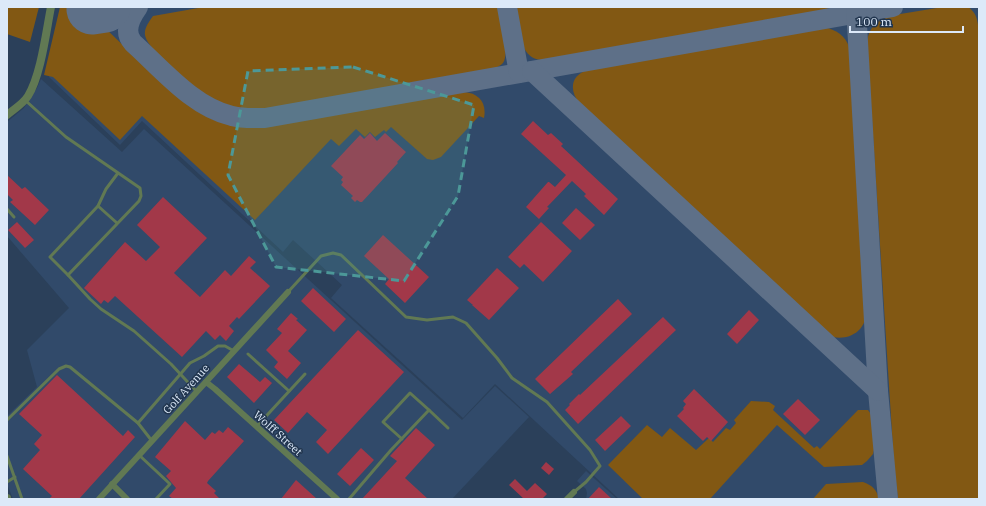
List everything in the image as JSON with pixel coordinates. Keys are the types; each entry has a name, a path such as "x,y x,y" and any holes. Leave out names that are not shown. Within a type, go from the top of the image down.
{"street":[{"path":"7,115 24,100 32,88 38,73 51,7"},
{"name":"Golf Avenue","path":"98,499 288,292"},
{"name":"Wolff Street","path":"206,382 337,499"},
{"path":"112,484 127,499"},
{"path":"567,499 574,492"}],"lane":[{"path":"24,100 66,137 140,188 141,196 139,201 68,275"},
{"path":"118,173 106,190 98,206 50,257 90,299 101,309 134,331 181,374 197,392"},
{"path":"98,206 117,223"},
{"path":"7,209 14,216"},
{"path":"288,292 321,256 333,253 341,255 406,317 427,320 453,317 466,323 497,358 512,378 547,402 590,450 600,466 586,482 574,492"},
{"path":"138,423 190,363 204,356 218,346 225,346 234,352"},
{"path":"248,354 289,391"},
{"path":"7,420 59,369 66,366 70,367 138,423 152,441"},
{"path":"256,426 305,374"},
{"path":"402,439 383,422 410,393 448,428"},
{"path":"349,499 428,410"},
{"path":"139,455 170,484 156,499"},
{"path":"7,456 22,499"},
{"path":"7,482 15,477"}],"highlighted area":[{"path":"353,67 474,105 458,196 404,281 276,267 228,175 248,71"}],"shaded area":[{"path":"7,7 39,7 30,42 7,34"},
{"path":"60,7 91,7 95,26 102,25 188,105 205,116 227,124 265,127 464,92 474,94 481,100 485,113 484,118 479,116 441,157 433,160 427,159 391,127 386,132 384,130 375,137 370,132 365,137 356,129 339,146 331,139 255,220 142,116 120,140 53,77 44,75"},
{"path":"65,7 979,7 979,499 619,499 495,384 463,418 331,298 342,285 293,240 283,252 142,121 120,145 49,77"},
{"path":"204,7 499,7 506,52 503,63 486,71 272,109 251,110 224,104 210,98 176,72 165,62 148,42 145,32 148,23 153,16"},
{"path":"516,7 833,7 541,60 533,58 528,54 524,47 519,32"},
{"path":"943,7 968,7 975,14 978,27 979,499 898,499 894,464 867,41 871,29 880,20 888,16"},
{"path":"828,28 843,36 850,51 867,310 866,318 859,330 854,334 841,338 826,335 580,104 576,99 573,89 573,84 578,76 582,72 588,70"},
{"path":"41,79 122,152 144,129 462,420 495,386 529,417 452,499 13,499 7,484 7,416 37,387 27,350 69,308 7,236 7,122 24,108"},
{"path":"751,401 769,402 775,406 773,410 814,448 817,446 820,449 858,410 868,410 873,417 875,446 873,454 862,465 824,467 777,425 710,499 643,499 608,465 647,425 662,437 670,428 696,450 709,438 713,442 726,428 730,430 736,423 734,420"},
{"path":"586,471 617,499 586,499 586,489 577,481"},
{"path":"863,482 874,488 879,499 813,499 826,484"}],"building":[{"path":"533,121 548,135 551,133 563,144 561,146 618,199 604,215 584,196 586,194 572,181 547,207 549,208 539,219 526,207 548,182 555,187 566,175 521,134"},
{"path":"370,133 377,141 385,133 406,152 397,162 398,163 362,202 357,200 355,202 351,198 353,196 341,185 343,182 341,180 343,177 331,166 360,135 364,139"},
{"path":"7,175 22,189 25,187 49,210 35,225 10,202 13,200 7,194"},
{"path":"163,197 207,238 174,273 200,297 225,270 231,276 249,256 256,262 250,268 270,286 239,319 237,317 229,326 234,331 226,341 220,335 215,340 206,331 182,357 115,296 108,303 104,300 101,304 84,288 125,242 146,261 160,247 137,225"},
{"path":"576,208 595,225 580,240 562,223"},
{"path":"17,222 34,240 25,248 8,230"},
{"path":"541,222 572,251 543,282 524,264 520,268 508,257"},
{"path":"383,235 429,277 405,303 385,284 389,279 364,256"},
{"path":"497,268 519,288 489,320 467,300"},
{"path":"313,288 346,319 334,332 301,301"},
{"path":"618,299 632,314 571,372 573,374 550,394 535,379"},
{"path":"749,310 759,320 737,344 727,334"},
{"path":"291,313 307,330 288,351 301,363 287,379 274,367 278,362 266,350 282,333 277,329"},
{"path":"663,317 676,330 578,424 565,410 570,405 569,404"},
{"path":"358,330 404,372 328,454 316,442 327,430 307,412 288,433 274,420"},
{"path":"239,364 260,382 265,377 272,383 254,403 227,377"},
{"path":"57,375 123,436 128,430 135,437 79,499 49,499 52,496 23,469 40,450 34,444 42,435 19,414"},
{"path":"694,389 728,422 711,441 707,437 703,441 677,416 684,409 683,408 686,404 683,401"},
{"path":"798,399 820,420 805,435 783,414"},
{"path":"621,416 631,426 605,451 595,440"},
{"path":"185,421 205,440 212,432 215,434 219,430 223,433 228,427 244,441 207,483 216,491 214,493 220,499 173,499 169,496 176,488 166,476 171,471 155,457"},
{"path":"416,428 435,445 405,478 428,499 362,499 397,461 390,456"},
{"path":"361,448 374,460 350,486 337,474"},
{"path":"546,462 554,469 549,475 541,468"},
{"path":"515,479 527,491 535,483 547,494 542,499 524,499 509,485"},
{"path":"296,480 317,499 281,499"},
{"path":"599,487 612,499 588,499"}],"taxiway":[{"path":"138,7 130,20 128,30 128,34 133,43 191,96 218,111 240,118 265,118 893,7"},
{"path":"507,7 519,73"},
{"path":"856,7 878,391 888,499"},
{"path":"532,71 878,391"}],"runway":[{"path":"92,9 105,7"}]}
